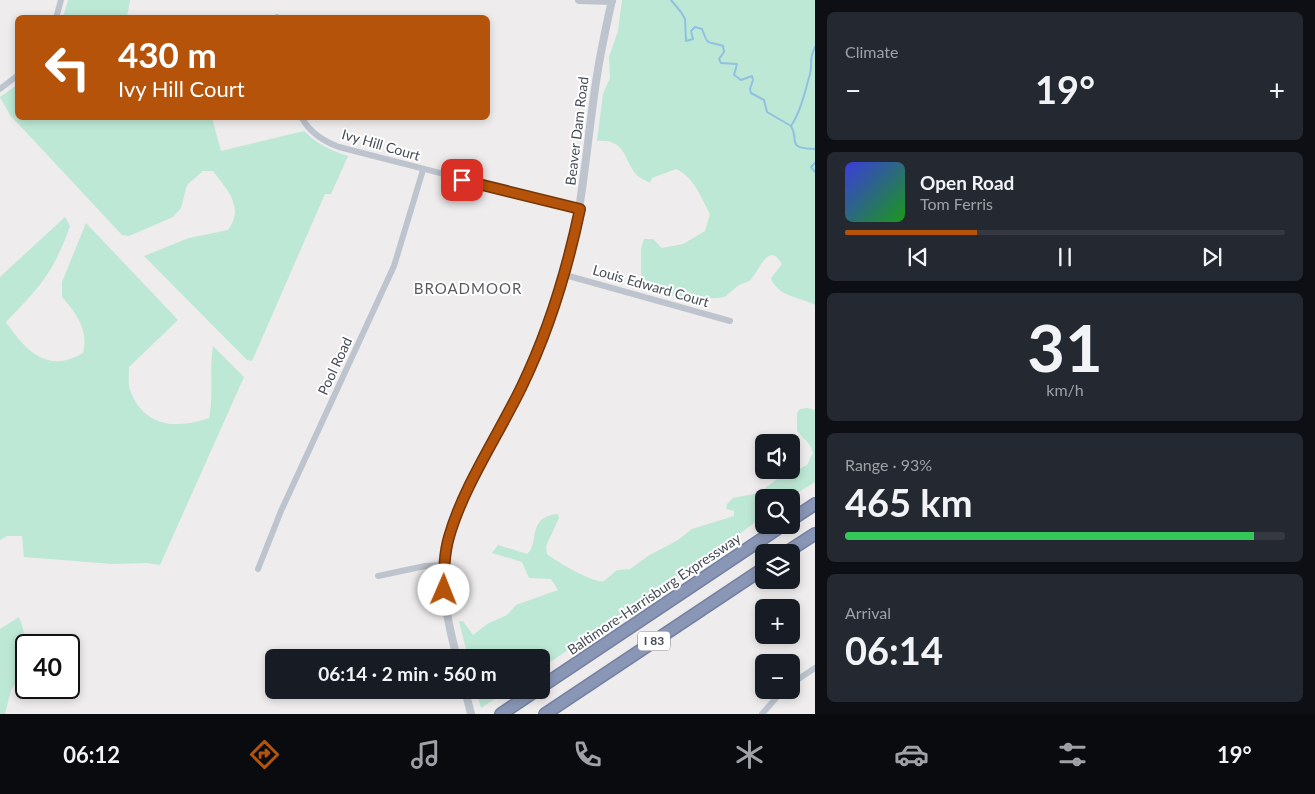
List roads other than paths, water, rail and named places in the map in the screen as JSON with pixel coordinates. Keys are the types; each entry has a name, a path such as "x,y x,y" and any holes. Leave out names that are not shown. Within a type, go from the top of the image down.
{"highway":[{"path":"800,514 815,504"},
{"name":"Baltimore-Harrisburg Expressway","path":"550,681 770,534"},
{"path":"799,544 815,534"},
{"name":"I 83","path":"545,714 755,574"},
{"path":"501,714 524,699"}],"street":[{"path":"57,15 61,0"},
{"path":"579,0 612,1"},
{"name":"Beaver Dam Road","path":"455,649 445,606 444,565 453,525 522,386 548,325 565,275 580,209 596,80 612,1"},
{"path":"0,89 15,77"},
{"name":"Ivy Hill Court","path":"303,120 312,132 329,143 423,170 580,209"},
{"name":"Pool Road","path":"258,569 280,511 394,266 423,170"},
{"name":"Louis Edward Court","path":"565,275 730,322"},
{"path":"378,576 425,566 444,565"},
{"path":"800,678 815,668"},
{"path":"762,714 775,699"}],"waterway":[{"path":"671,0 685,19 686,41 693,39 691,31 695,27 702,29 709,42 723,46 724,52 719,59 721,63 737,64 734,75 741,80 752,76 751,93 764,100 767,112 791,126 797,145 815,149"},
{"path":"791,126 802,101 815,47"},
{"path":"815,163 811,167 815,172"}],"district":[{"name":"BROADMOOR","path":"468,289"}]}
